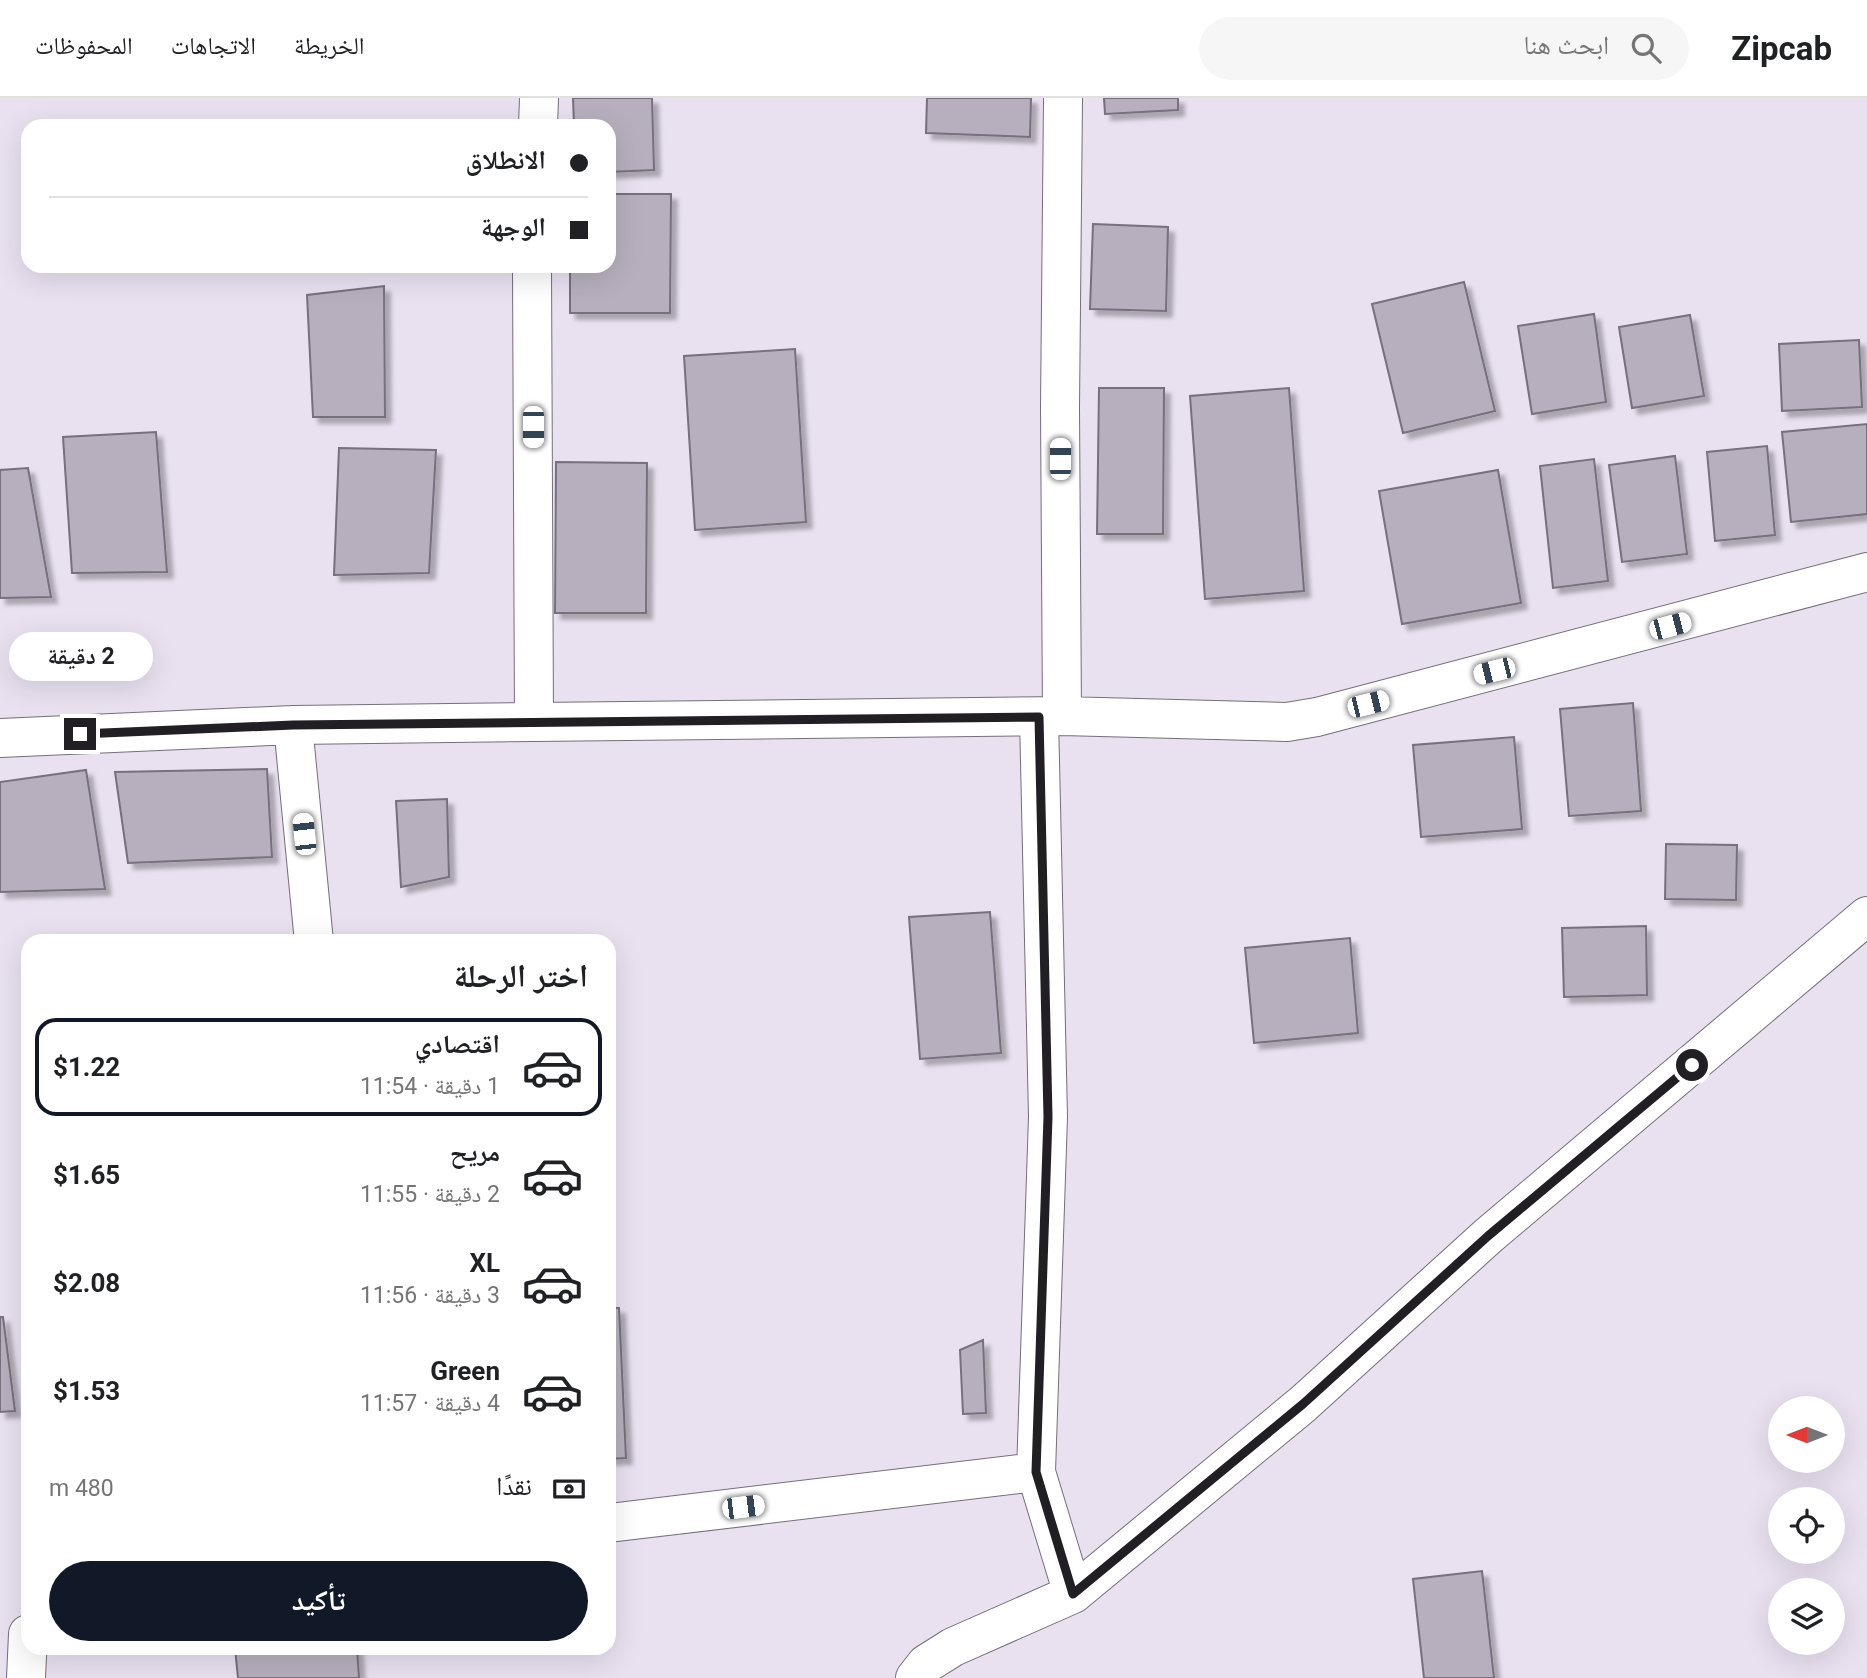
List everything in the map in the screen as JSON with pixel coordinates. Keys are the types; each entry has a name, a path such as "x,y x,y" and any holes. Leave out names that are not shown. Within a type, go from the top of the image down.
{"street":[{"path":"538,119 539,98"},
{"path":"1063,98 1060,408 1050,716 1048,1117 1036,1472 1073,1594"},
{"path":"532,273 534,722"},
{"path":"0,738 293,725 534,722 1050,716 1287,722 1317,717 1867,572"},
{"path":"293,725 313,934"},
{"path":"915,1678 926,1664 953,1647 1073,1594 1303,1404 1488,1236 1867,916"},
{"path":"616,1523 1036,1472"},
{"path":"26,1678 27,1655"}],"building":[{"path":"573,98 652,98 654,170 616,172 616,119 574,119"},
{"path":"927,98 1031,98 1030,137 926,133"},
{"path":"1104,98 1178,98 1178,110 1105,114"},
{"path":"616,194 671,194 670,313 570,313 570,273 616,273"},
{"path":"1093,224 1168,227 1166,311 1090,309"},
{"path":"1464,282 1495,411 1403,433 1372,304"},
{"path":"384,286 385,417 313,417 307,295"},
{"path":"1594,314 1606,402 1532,414 1518,326"},
{"path":"1690,315 1704,396 1632,408 1619,327"},
{"path":"1859,340 1862,407 1782,411 1779,344"},
{"path":"795,349 806,522 695,530 684,356"},
{"path":"1099,388 1164,388 1163,534 1097,534"},
{"path":"1289,388 1304,591 1205,599 1190,396"},
{"path":"1867,424 1867,514 1791,522 1782,432"},
{"path":"156,432 167,572 72,573 63,437"},
{"path":"1767,446 1775,535 1715,541 1707,452"},
{"path":"339,448 436,450 429,573 334,575"},
{"path":"1675,456 1687,554 1622,562 1609,465"},
{"path":"1594,459 1608,581 1553,588 1540,466"},
{"path":"556,462 647,463 646,613 555,613"},
{"path":"28,468 51,597 0,598 0,470"},
{"path":"1498,470 1521,603 1402,624 1379,491"},
{"path":"1633,703 1641,811 1569,816 1560,709"},
{"path":"1514,737 1522,829 1421,837 1413,745"},
{"path":"267,769 272,857 128,863 115,772"},
{"path":"86,770 105,889 0,892 0,782"},
{"path":"447,799 449,877 401,887 396,801"},
{"path":"1666,844 1737,845 1736,900 1665,899"},
{"path":"990,912 1001,1053 920,1059 909,917"},
{"path":"1646,926 1647,995 1564,997 1562,928"},
{"path":"1350,938 1358,1033 1254,1043 1245,948"},
{"path":"616,1308 619,1308 626,1458 616,1459"},
{"path":"0,1317 3,1317 15,1411 0,1412"},
{"path":"983,1340 986,1413 963,1414 960,1350"},
{"path":"1482,1571 1494,1678 1424,1678 1413,1579"},
{"path":"236,1655 357,1655 359,1678 238,1678"}],"route":[{"path":"80,734 293,725 1039,717 1048,1117 1036,1472 1073,1594 1303,1404 1488,1236 1692,1065"}]}
